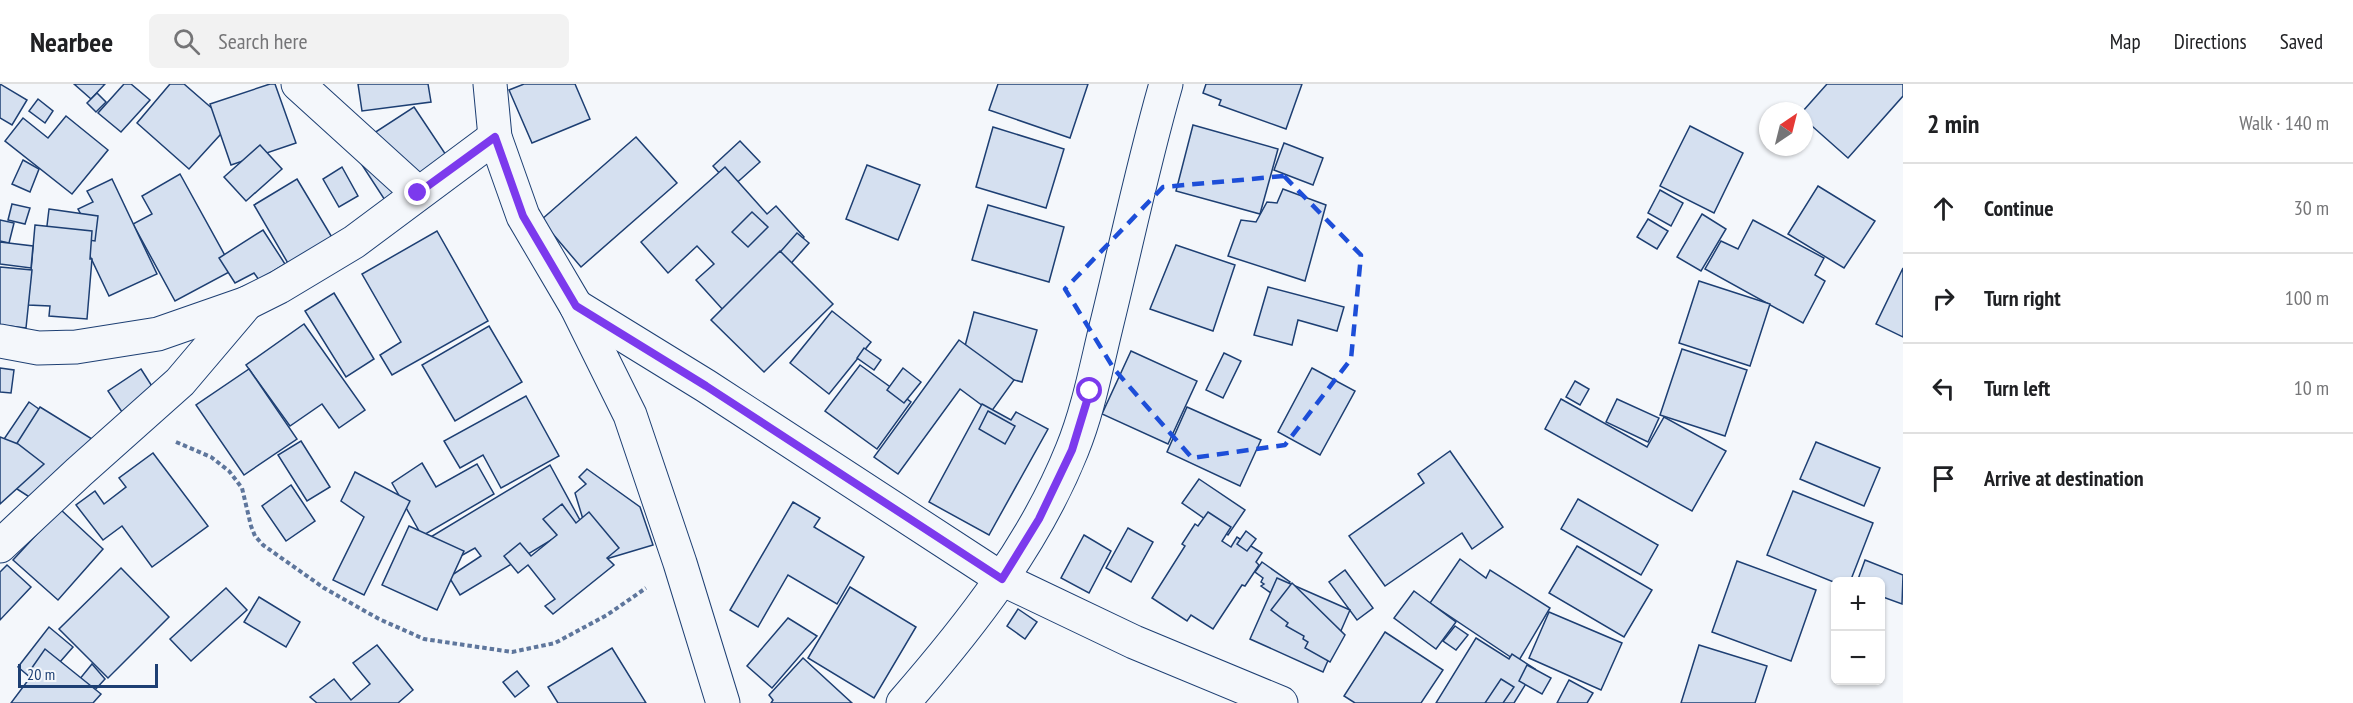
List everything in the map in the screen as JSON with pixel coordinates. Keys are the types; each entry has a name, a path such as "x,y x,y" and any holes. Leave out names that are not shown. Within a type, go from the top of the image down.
{"street":[{"path":"298,84 418,193"},
{"path":"490,84 495,137 523,216 576,306 630,414 680,563 723,703"},
{"path":"903,703 938,663 1002,579 1039,519 1072,450 1090,391 1147,151 1166,84"},
{"path":"0,340 38,348 76,347 158,334 247,303 279,287 354,242 495,137"},
{"path":"0,546 79,471 143,416 194,366 247,303"},
{"path":"576,306 706,386 1002,579 1134,642 1281,703"}],"path":[{"path":"143,416 166,438 211,457 229,471 242,488 251,526 255,536 263,545 324,588 379,619 424,639 512,652 555,643 607,615 680,563"}],"highlighted area":[{"path":"1284,176 1361,255 1351,359 1285,445 1192,458 1114,369 1065,289 1163,187"}],"building":[{"path":"0,84 27,100 12,125 0,118"},
{"path":"74,84 105,84 91,99"},
{"path":"124,84 131,84 150,100 121,132 98,113"},
{"path":"170,84 184,84 230,124 189,169 137,123"},
{"path":"275,84 296,143 231,165 210,104"},
{"path":"358,84 428,84 431,102 362,111"},
{"path":"524,84 575,84 590,119 532,143 509,90"},
{"path":"998,84 1088,84 1070,138 989,110"},
{"path":"1206,84 1302,84 1286,129 1219,105 1221,100 1203,93"},
{"path":"1827,84 1903,84 1903,96 1848,158 1813,127 1813,102 1811,102"},
{"path":"97,93 106,102 96,112 87,103"},
{"path":"38,99 53,111 45,123 29,111"},
{"path":"414,107 456,170 392,211 351,148"},
{"path":"66,116 108,150 72,194 5,141 23,118 48,138"},
{"path":"1193,125 1278,149 1260,214 1176,191"},
{"path":"1690,126 1743,153 1714,213 1660,186"},
{"path":"993,127 1064,149 1046,208 976,187"},
{"path":"636,137 677,183 581,267 541,220"},
{"path":"740,141 760,162 732,187 713,166"},
{"path":"1284,143 1323,158 1313,185 1274,170"},
{"path":"260,145 282,169 246,201 224,177"},
{"path":"23,160 39,169 30,192 12,184"},
{"path":"867,165 920,185 898,240 846,219"},
{"path":"342,167 358,196 339,207 323,179"},
{"path":"725,167 767,214 776,206 804,237 724,311 696,280 714,264 697,246 668,273 641,242"},
{"path":"180,174 233,270 175,301 133,224 152,214 142,196"},
{"path":"112,179 157,274 109,296 79,233 89,229 78,209 93,202 87,191"},
{"path":"297,179 333,239 289,265 254,205"},
{"path":"1818,186 1875,221 1844,268 1788,234"},
{"path":"1283,189 1326,205 1305,281 1228,256 1241,220 1256,222 1267,202 1277,203"},
{"path":"1660,190 1683,203 1671,226 1648,213"},
{"path":"12,204 30,208 25,224 8,220"},
{"path":"988,205 1064,227 1049,282 972,260"},
{"path":"49,209 98,216 95,241 46,234"},
{"path":"752,212 768,227 748,247 732,232"},
{"path":"1702,214 1726,229 1701,271 1677,257"},
{"path":"1648,219 1668,231 1657,249 1637,237"},
{"path":"0,220 14,223 9,243 0,241"},
{"path":"1753,220 1824,258 1815,275 1825,281 1803,323 1705,269 1721,241 1738,249"},
{"path":"35,225 92,231 87,319 49,316 50,306 28,305"},
{"path":"263,230 285,264 259,280 254,273 235,283 219,258"},
{"path":"437,231 488,321 392,375 380,355 401,342 362,274"},
{"path":"797,233 809,243 786,269 774,259"},
{"path":"0,242 33,246 31,268 0,264"},
{"path":"1176,245 1235,265 1213,331 1150,309"},
{"path":"780,251 833,304 764,372 711,320"},
{"path":"0,267 32,270 26,328 0,325"},
{"path":"1903,268 1903,337 1876,324"},
{"path":"1699,281 1770,304 1750,366 1679,343"},
{"path":"1268,287 1344,307 1337,331 1298,320 1292,345 1254,335"},
{"path":"334,293 374,359 346,377 305,311"},
{"path":"832,311 871,342 829,394 790,363"},
{"path":"974,312 1037,330 1022,382 960,365"},
{"path":"304,324 365,410 339,428 322,404 290,426 246,365"},
{"path":"489,326 522,382 455,421 422,365"},
{"path":"959,340 1014,380 991,412 960,389 898,474 874,457"},
{"path":"864,348 881,360 874,370 857,358"},
{"path":"1682,349 1747,370 1725,436 1660,415"},
{"path":"1131,351 1197,381 1168,444 1102,414"},
{"path":"1224,353 1241,361 1223,398 1206,390"},
{"path":"860,365 911,402 877,449 825,411"},
{"path":"0,368 14,370 11,393 0,392"},
{"path":"903,368 921,382 904,403 887,390"},
{"path":"1312,368 1355,391 1320,455 1278,432"},
{"path":"141,369 157,394 124,415 108,391"},
{"path":"249,369 297,439 244,475 196,405"},
{"path":"1575,381 1589,389 1580,405 1566,397"},
{"path":"526,396 559,456 501,488 483,455 460,468 444,441"},
{"path":"1561,399 1647,447 1664,417 1726,451 1692,511 1545,429"},
{"path":"1617,399 1659,418 1648,442 1606,422"},
{"path":"29,402 74,434 33,495 0,472 0,445"},
{"path":"982,404 1011,420 1016,412 1048,429 989,535 929,502"},
{"path":"40,407 92,439 48,509 0,478 0,470"},
{"path":"1187,407 1261,440 1240,486 1167,452"},
{"path":"988,411 1015,426 1005,444 979,429"},
{"path":"0,437 18,444 44,464 0,504"},
{"path":"301,441 330,487 307,501 278,455"},
{"path":"1816,442 1880,468 1864,506 1800,479"},
{"path":"1450,451 1503,527 1472,549 1462,533 1385,586 1349,536 1424,483 1418,474"},
{"path":"153,453 208,526 152,567 122,526 103,540 76,505 95,491 104,504 126,487 119,478"},
{"path":"422,463 436,487 477,464 494,494 422,536 392,483"},
{"path":"550,465 581,522 460,595 449,577 481,556 475,548 441,567 424,541"},
{"path":"587,469 640,507 653,545 596,562 575,493 586,484 579,477"},
{"path":"355,472 410,501 364,595 333,580 364,517 341,501"},
{"path":"1199,479 1245,510 1228,535 1182,503"},
{"path":"291,485 315,521 286,541 262,506"},
{"path":"1793,491 1873,523 1852,577 1831,577 1831,581 1767,555"},
{"path":"1578,499 1658,545 1641,575 1561,529"},
{"path":"793,502 820,518 814,527 864,557 837,604 788,575 758,627 730,610"},
{"path":"562,504 576,523 589,512 619,548 607,558 614,565 553,614 545,606 555,599 528,565 518,573 504,556 520,543 531,556 557,535 543,519"},
{"path":"60,509 103,549 58,600 13,560"},
{"path":"1208,512 1231,527 1222,541 1231,547 1237,537 1262,553 1256,562 1259,565 1245,586 1242,585 1213,629 1191,615 1187,621 1152,598 1185,546 1182,544 1195,524 1198,526"},
{"path":"409,526 464,551 437,610 382,585"},
{"path":"1128,528 1153,542 1131,582 1106,568"},
{"path":"1246,531 1256,539 1247,551 1237,544"},
{"path":"1084,535 1111,551 1089,593 1061,578"},
{"path":"1577,546 1652,590 1624,637 1549,593"},
{"path":"1460,559 1486,578 1490,570 1550,608 1518,662 1430,603"},
{"path":"1865,560 1903,575 1902,604 1885,598 1885,577 1859,577"},
{"path":"1737,561 1816,590 1791,661 1712,632"},
{"path":"1262,562 1290,582 1278,598 1261,586 1264,584 1261,582 1263,578 1255,572"},
{"path":"7,565 31,587 0,620 0,572"},
{"path":"121,568 169,617 108,678 59,629"},
{"path":"1345,570 1373,608 1357,620 1329,582"},
{"path":"1277,578 1350,610 1323,672 1250,639"},
{"path":"1292,583 1345,635 1330,662 1305,648 1308,642 1303,639 1304,636 1286,626 1288,623 1271,610"},
{"path":"850,587 916,627 874,698 808,658"},
{"path":"226,588 247,610 191,661 170,639"},
{"path":"1414,591 1456,622 1436,649 1394,618"},
{"path":"259,597 300,622 286,647 244,622"},
{"path":"1018,609 1037,622 1025,639 1007,626"},
{"path":"1549,612 1622,643 1601,690 1529,658"},
{"path":"788,618 817,636 772,688 747,666"},
{"path":"1455,626 1468,635 1456,650 1443,641"},
{"path":"49,627 73,647 60,662 79,680 92,664 105,679 83,703 60,703 18,667"},
{"path":"1385,632 1443,670 1421,703 1355,703 1344,696"},
{"path":"1476,638 1509,659 1512,654 1535,669 1514,703 1436,703"},
{"path":"377,645 413,690 398,703 317,703 310,697 334,679 351,700 370,684 353,663"},
{"path":"1699,645 1767,666 1755,703 1681,703"},
{"path":"612,648 646,703 558,703 548,687"},
{"path":"45,649 101,694 93,703 11,703 32,675 29,672"},
{"path":"803,658 852,703 771,703 773,700 769,695"},
{"path":"1527,665 1551,678 1542,694 1519,681"},
{"path":"517,671 529,686 515,697 503,682"},
{"path":"1501,679 1514,687 1503,703 1485,703"},
{"path":"1569,680 1593,693 1587,703 1557,703"}],"route":[{"path":"418,193 495,137 523,216 576,306 706,386 1002,579 1039,519 1072,450 1090,391"}]}
